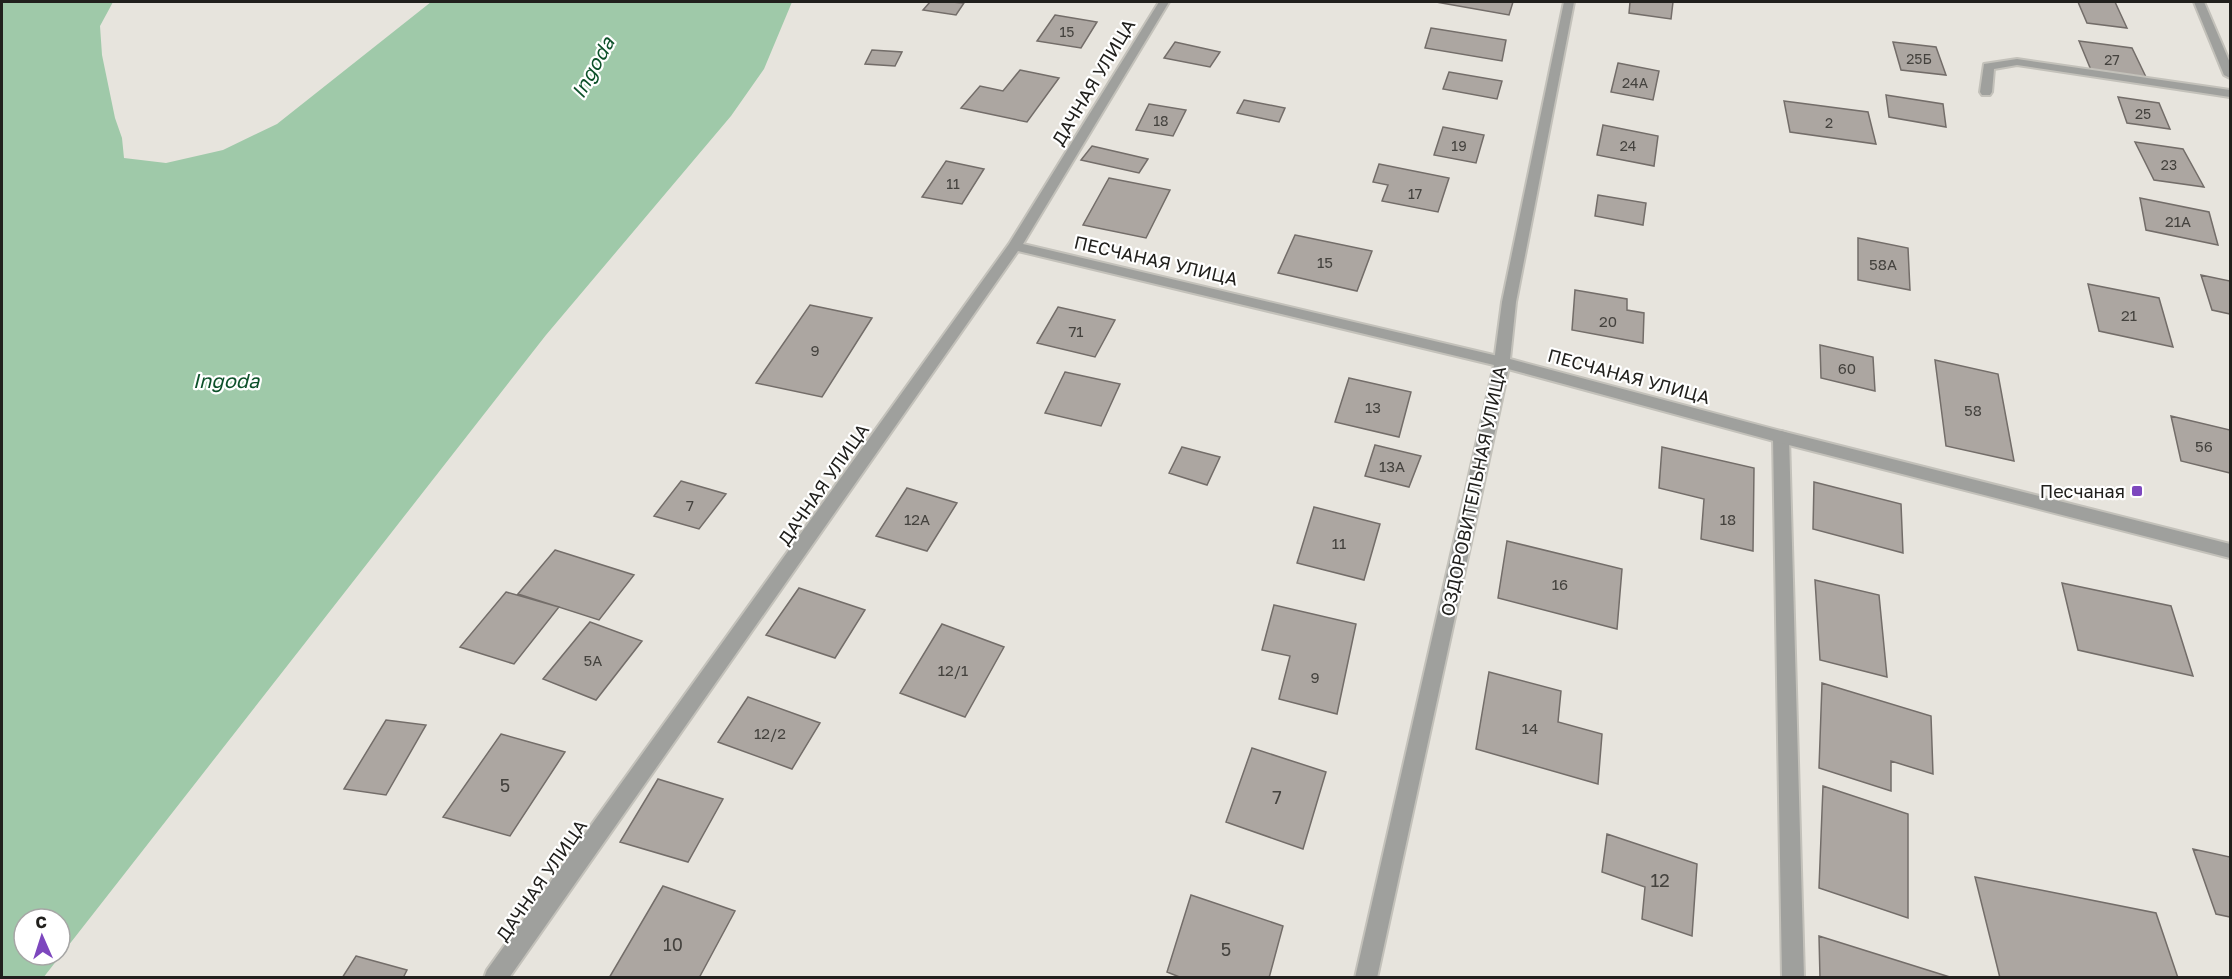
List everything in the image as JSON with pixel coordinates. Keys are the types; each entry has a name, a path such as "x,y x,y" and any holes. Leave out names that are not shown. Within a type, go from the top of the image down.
{"street":[{"name":"ДАЧНАЯ УЛИЦА","path":"495,978 1015,246 1164,2"},
{"name":"ОЗДОРОВИТЕЛЬНАЯ УЛИЦА","path":"1366,978 1502,362 1509,302 1569,2"},
{"path":"2199,2 2230,75"},
{"path":"1986,92 1988,66 2017,62 2230,94"},
{"name":"ПЕСЧАНАЯ УЛИЦА","path":"1015,246 1502,362 1781,437 2230,551"},
{"path":"1781,437 1793,978"}],"water":[{"name":"Ingoda","path":"2,2 113,2 100,26 102,55 115,118 122,138 124,158 166,163 223,150 277,124 431,2 792,2 764,69 731,116 546,335 72,941 72,907 12,907 12,967 52,967 43,978 2,977"}],"building":[{"path":"930,2 964,3 956,15 923,10"},
{"path":"1436,2 1513,2 1509,15"},
{"path":"1630,2 1673,2 1671,19 1629,13"},
{"path":"2078,2 2115,2 2127,28 2087,23"},
{"path":"1055,15 1097,22 1081,48 1037,41"},
{"path":"1431,28 1506,40 1502,61 1425,48"},
{"path":"2079,41 2132,48 2146,77 2091,70"},
{"path":"1175,42 1220,52 1210,67 1164,58"},
{"path":"1893,42 1936,47 1946,75 1901,70"},
{"path":"872,50 902,52 895,66 865,64"},
{"path":"1618,63 1659,71 1653,100 1611,92"},
{"path":"1020,70 1059,78 1027,122 961,108 980,86 1003,91"},
{"path":"1449,72 1502,81 1497,99 1443,89"},
{"path":"1886,95 1943,104 1946,127 1889,117"},
{"path":"2118,97 2159,103 2170,129 2127,123"},
{"path":"1244,100 1285,108 1279,122 1237,113"},
{"path":"1784,101 1868,112 1876,144 1790,132"},
{"path":"1149,104 1186,110 1173,136 1136,130"},
{"path":"1603,125 1658,136 1654,166 1597,155"},
{"path":"1443,127 1484,135 1476,163 1434,155"},
{"path":"2135,142 2183,149 2204,187 2154,180"},
{"path":"1092,146 1148,159 1139,173 1081,160"},
{"path":"946,161 984,169 962,204 922,197"},
{"path":"1379,164 1449,178 1438,212 1382,201 1388,185 1373,182"},
{"path":"1109,178 1170,190 1146,238 1083,225"},
{"path":"1598,195 1646,203 1643,225 1595,216"},
{"path":"2140,198 2209,212 2218,245 2146,230"},
{"path":"1295,235 1372,251 1357,291 1278,273"},
{"path":"1858,238 1908,248 1910,290 1858,280"},
{"path":"2201,275 2230,281 2230,314 2212,310"},
{"path":"2088,284 2159,298 2173,347 2099,331"},
{"path":"1575,290 1627,299 1627,310 1644,313 1643,343 1572,330"},
{"path":"810,305 872,318 822,397 756,383"},
{"path":"1058,307 1115,320 1095,357 1037,343"},
{"path":"1820,345 1873,357 1875,391 1821,378"},
{"path":"1935,360 1998,374 2014,461 1946,446"},
{"path":"1065,372 1120,384 1101,426 1045,413"},
{"path":"1349,378 1411,392 1399,437 1335,422"},
{"path":"2171,416 2230,430 2230,473 2181,461"},
{"path":"1375,445 1421,456 1409,487 1365,476"},
{"path":"1182,447 1220,457 1207,485 1169,473"},
{"path":"1662,447 1754,468 1753,551 1701,539 1704,499 1659,488"},
{"path":"681,481 726,494 699,529 654,516"},
{"path":"1814,482 1901,504 1903,553 1813,529"},
{"path":"907,488 957,503 927,551 876,536"},
{"path":"1314,507 1380,524 1364,580 1297,563"},
{"path":"1507,541 1622,569 1617,629 1498,598"},
{"path":"555,550 634,575 599,620 518,594"},
{"path":"1815,580 1879,595 1887,677 1820,660"},
{"path":"2062,583 2171,606 2193,676 2078,650"},
{"path":"799,588 865,610 835,658 766,635"},
{"path":"506,592 559,607 514,664 460,647"},
{"path":"1274,605 1356,624 1337,714 1279,699 1290,656 1262,650"},
{"path":"590,622 642,641 596,700 543,679"},
{"path":"942,624 1004,647 965,717 900,693"},
{"path":"1489,672 1561,691 1558,722 1602,734 1598,784 1476,749"},
{"path":"1822,683 1931,716 1933,774 1891,761 1891,791 1819,768"},
{"path":"748,697 820,723 792,769 718,742"},
{"path":"386,720 426,725 386,795 344,789"},
{"path":"501,734 565,752 510,836 443,817"},
{"path":"1252,748 1326,772 1303,849 1226,822"},
{"path":"658,779 723,799 688,862 620,842"},
{"path":"1823,786 1908,814 1908,918 1819,888"},
{"path":"1607,834 1697,864 1692,936 1642,919 1645,887 1602,872"},
{"path":"2193,849 2230,857 2230,917 2216,914"},
{"path":"1975,877 2156,913 2178,978 2000,978"},
{"path":"663,886 735,911 699,978 609,978"},
{"path":"1191,895 1283,926 1269,978 1182,978 1167,972"},
{"path":"1819,936 1953,978 1820,978"},
{"path":"356,956 407,970 403,978 342,978"}],"place":[{"name":"Песчаная","path":"2137,491"}]}
